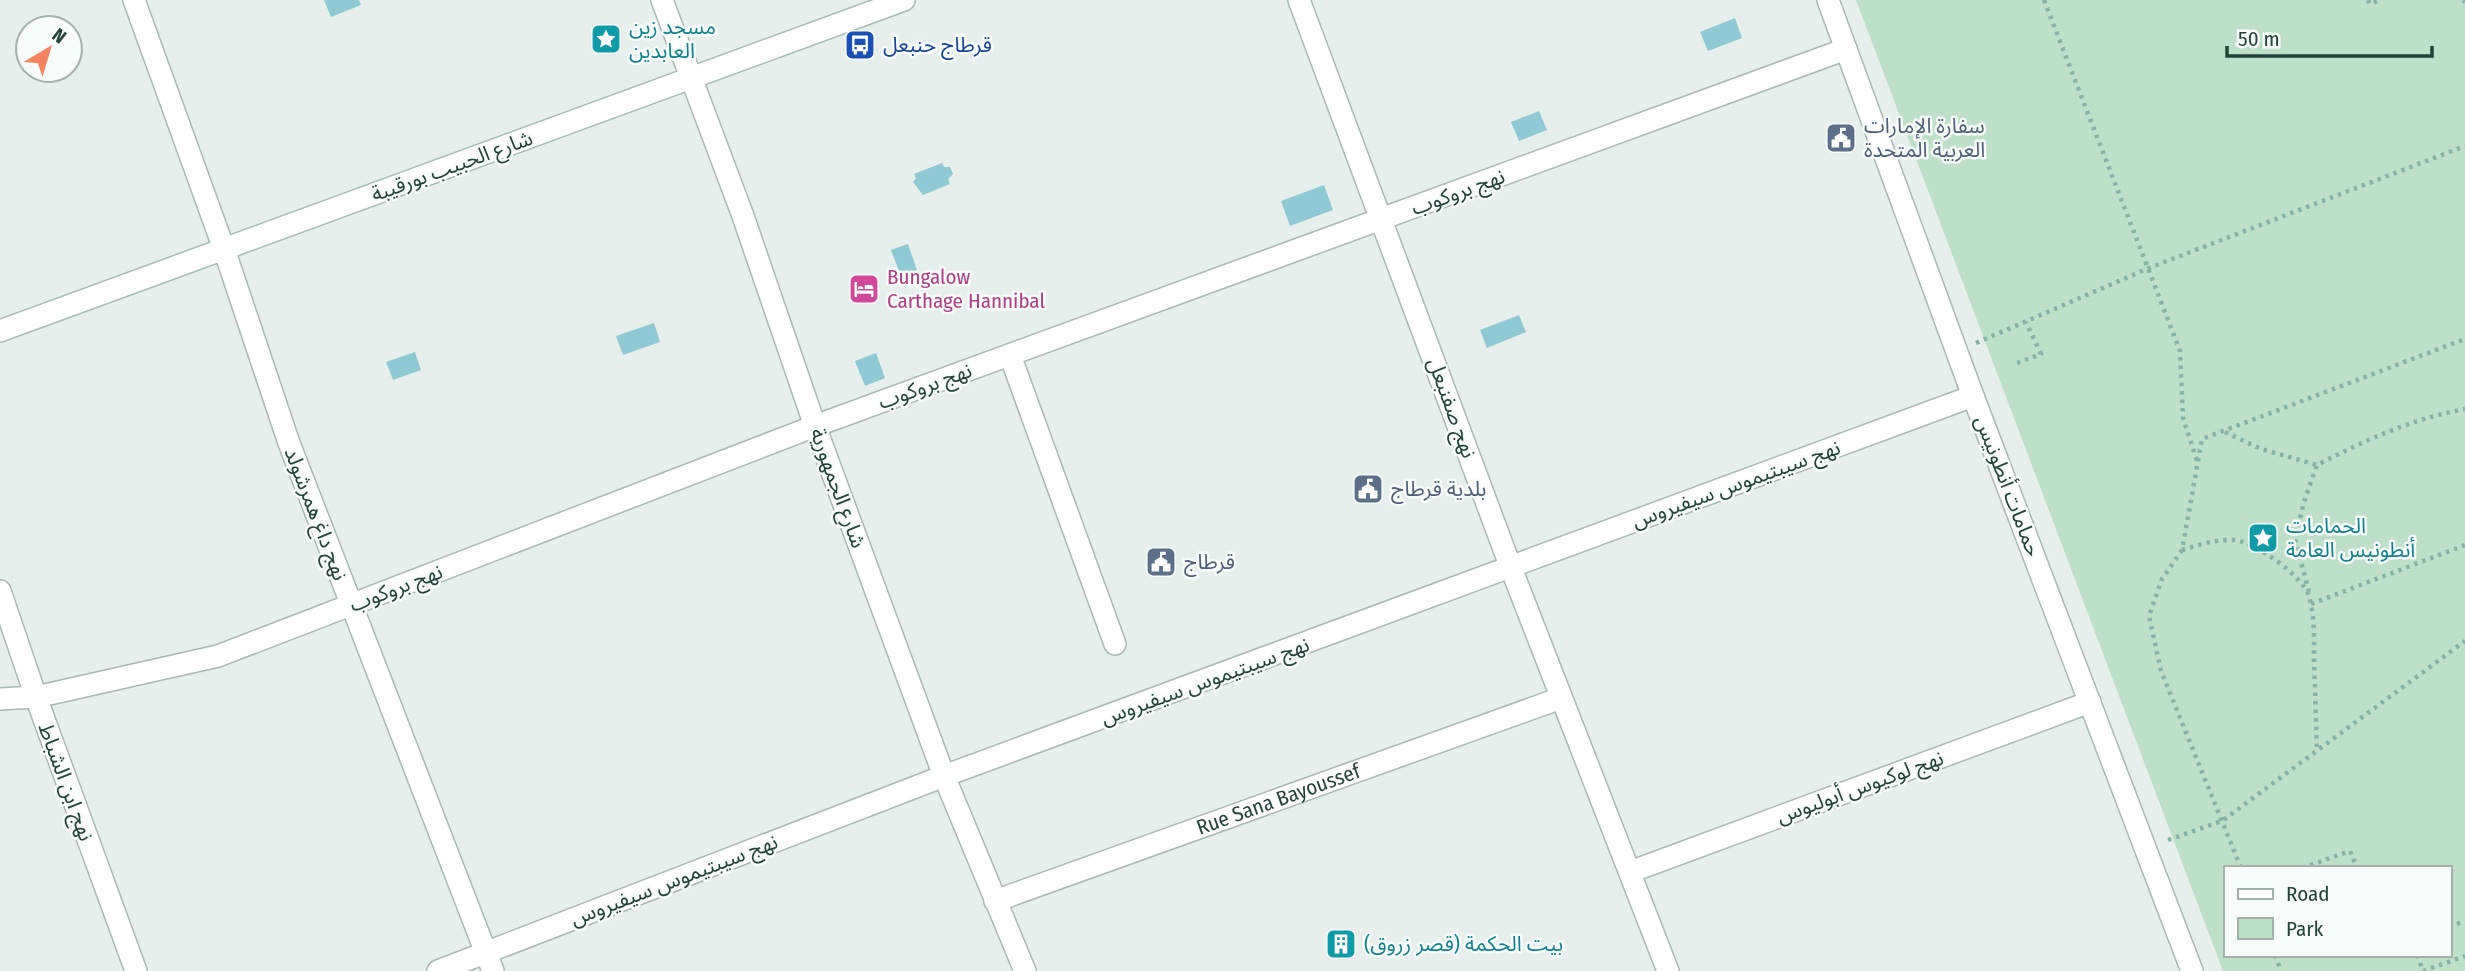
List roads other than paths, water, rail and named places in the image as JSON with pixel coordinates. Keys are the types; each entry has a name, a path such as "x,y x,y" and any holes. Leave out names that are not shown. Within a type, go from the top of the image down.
{"street":[{"name":"نهج داغ همرشولد","path":"134,0 224,249 289,443 490,962"},
{"name":"شارع الجمهورية","path":"662,0 743,216 815,426 944,776 1025,971"},
{"name":"شارع الحبيب بورقيبة","path":"0,331 904,0"},
{"name":"نهج صفنبعل","path":"1299,0 1511,568 1668,971"},
{"name":"حمامات أنطونيس","path":"1828,0 1973,396 2192,971"},
{"name":"نهج بروكوب","path":"0,699 36,697 218,656 815,426 1846,50"},
{"path":"1010,355 1115,644"},
{"name":"نهج سيبتيموس سيفيروس","path":"438,971 490,962 944,776 1973,396"},
{"name":"نهج ابن الشباط","path":"0,592 136,971"},
{"name":"Rue Sana Bayoussef","path":"995,901 1561,698"},
{"name":"نهج لوكيوس أبوليوس","path":"1630,872 2090,702"}],"water":[{"path":"324,0 359,0 361,5 331,17"},
{"path":"1735,18 1742,38 1708,51 1700,32"},
{"path":"1539,111 1547,130 1519,141 1511,122"},
{"path":"942,163 944,167 950,167 953,174 948,179 950,184 923,195 913,182 916,178 914,174"},
{"path":"1324,185 1333,210 1290,226 1281,201"},
{"path":"908,244 917,270 901,276 891,250"},
{"path":"1519,315 1526,332 1487,348 1480,330"},
{"path":"654,323 660,342 623,355 616,336"},
{"path":"415,352 421,370 393,380 386,362"},
{"path":"876,353 885,378 865,386 855,361"}],"place":[{"name":"مسجد زين العابدين","path":"606,39"},
{"name":"قرطاج حنبعل","path":"860,45"},
{"name":"سفارة الإمارات العربية المتحدة","path":"1841,138"},
{"name":"Bungalow Carthage Hannibal","path":"864,289"},
{"name":"بلدية قرطاج","path":"1368,489"},
{"name":"الحمامات أنطونيس العامة","path":"2263,538"},
{"name":"قرطاج","path":"1161,562"},
{"name":"بيت الحكمة (قصر زروق)","path":"1341,944"}]}
